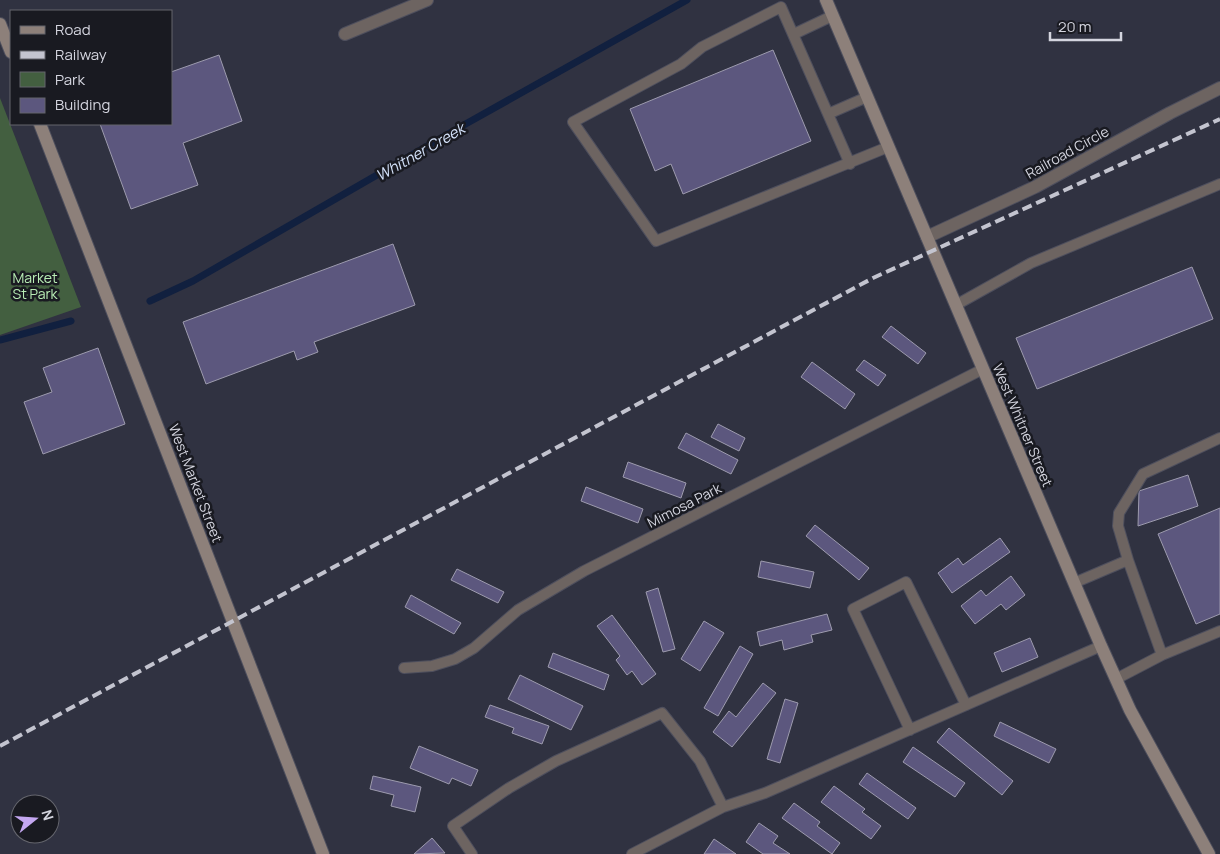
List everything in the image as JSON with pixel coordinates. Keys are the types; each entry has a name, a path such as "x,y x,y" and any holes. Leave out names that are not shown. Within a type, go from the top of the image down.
{"main road":[{"name":"West Whitner Street","path":"826,0 1101,646 1130,710 1209,854"},
{"path":"0,24 3,38 10,50"},
{"name":"West Market Street","path":"40,125 323,854"}],"street":[{"path":"345,34 427,0"},
{"name":"Railroad Circle","path":"927,237 1035,187 1170,113 1220,88"}],"lane":[{"path":"850,164 794,34 784,4 702,47 681,64 574,122 656,241 850,164 888,147"},
{"path":"794,34 832,16"},
{"path":"828,114 867,97"},
{"path":"956,305 1031,263 1220,184"},
{"name":"Mimosa Park","path":"404,668 432,666 455,659 474,648 518,610 584,570 983,369"},
{"path":"1162,655 1128,560 1118,526 1119,513 1142,474 1220,438"},
{"path":"1074,583 1128,560"},
{"path":"910,730 853,609 906,582 966,705"},
{"path":"1116,679 1162,655 1220,631"},
{"path":"632,854 723,807 765,793 1101,646"},
{"path":"472,854 453,826 509,788 556,761 662,713 700,761 723,807"}],"green space":[{"name":"Market St Park","path":"0,98 81,307 0,335"}],"building":[{"path":"773,50 811,141 683,194 671,164 655,171 630,109"},
{"path":"219,55 242,121 183,143 198,185 131,209 100,125 172,125 172,72"},
{"path":"393,244 415,305 314,342 318,352 297,360 294,351 206,384 183,322"},
{"path":"1192,267 1213,319 1037,389 1016,338"},
{"path":"891,326 926,353 918,364 882,337"},
{"path":"98,348 125,424 43,454 24,402 52,392 43,368"},
{"path":"864,360 886,375 878,386 856,370"},
{"path":"812,362 855,394 845,409 801,377"},
{"path":"718,424 745,438 739,451 711,437"},
{"path":"686,433 738,460 731,474 678,448"},
{"path":"628,462 686,483 681,498 623,477"},
{"path":"1188,475 1198,506 1138,526 1139,491"},
{"path":"586,487 643,509 638,523 581,501"},
{"path":"1220,508 1220,614 1196,624 1158,534"},
{"path":"815,525 869,568 859,580 806,536"},
{"path":"1000,538 1010,552 952,593 938,573 958,558 963,565"},
{"path":"761,561 814,572 810,588 758,577"},
{"path":"457,569 504,592 498,603 451,580"},
{"path":"1011,576 1025,595 1006,610 1001,604 975,624 961,606 981,590 986,596"},
{"path":"658,588 675,649 663,652 646,592"},
{"path":"411,595 461,623 454,634 405,607"},
{"path":"827,614 832,630 811,635 813,642 784,650 782,640 760,646 757,632"},
{"path":"612,615 656,674 642,685 632,671 627,675 616,660 620,656 597,626"},
{"path":"704,621 724,633 700,671 681,659"},
{"path":"1030,638 1038,657 1002,672 994,653"},
{"path":"740,646 753,654 718,716 704,708"},
{"path":"553,653 609,675 604,690 548,667"},
{"path":"520,675 583,706 571,730 508,699"},
{"path":"763,683 776,693 732,747 713,732 729,711 736,717"},
{"path":"785,699 798,703 780,763 767,759"},
{"path":"490,705 549,726 542,744 512,733 514,728 485,717"},
{"path":"1000,722 1056,749 1049,763 994,736"},
{"path":"949,728 1013,781 1002,795 937,742"},
{"path":"419,746 478,770 471,786 452,778 449,784 410,768"},
{"path":"913,747 965,783 955,797 903,762"},
{"path":"867,773 916,808 908,819 859,784"},
{"path":"373,776 421,787 415,812 391,806 394,795 370,789"},
{"path":"834,786 865,809 862,812 881,826 871,839 821,802"},
{"path":"794,803 820,822 817,826 840,843 832,854 782,818"},
{"path":"759,823 778,836 773,843 790,854 763,854 746,842"},
{"path":"432,838 445,853 414,854"},
{"path":"714,839 736,854 704,854"}],"waterway":[{"name":"Whitner Creek","path":"150,301 193,281 462,126 687,0"},
{"name":"Whitner Creek","path":"0,340 71,321"}],"railway":[{"path":"0,746 873,278 1220,119"}]}
